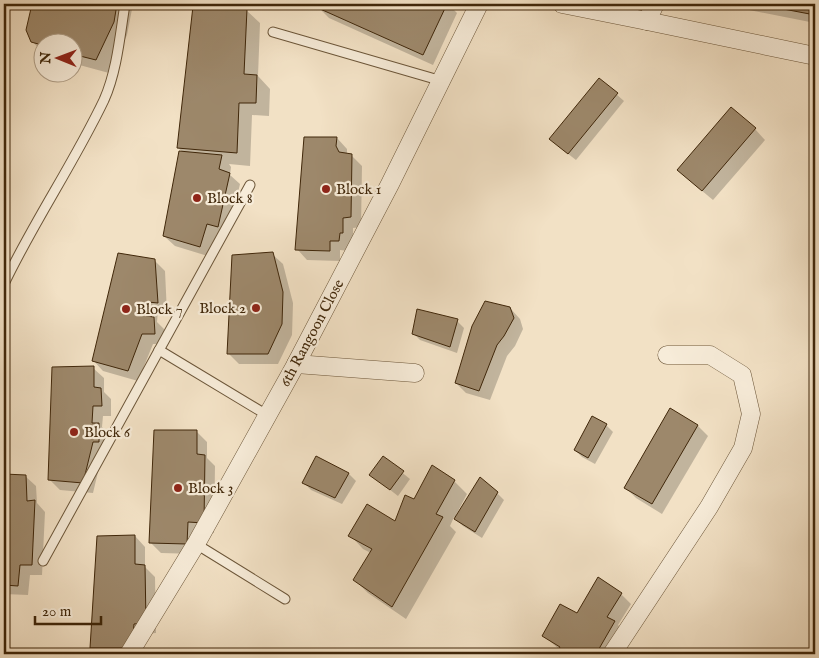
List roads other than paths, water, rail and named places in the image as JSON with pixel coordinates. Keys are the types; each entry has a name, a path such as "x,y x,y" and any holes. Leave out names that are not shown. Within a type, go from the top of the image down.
{"street":[{"name":"6th Rangoon Close","path":"129,654 196,544 296,364 390,184 480,4"},
{"path":"562,4 815,56"},
{"path":"647,21 654,4"},
{"path":"612,654 709,507 744,448 751,414 742,376 710,356 667,355"},
{"path":"296,364 415,373"}],"lane":[{"path":"4,284 7,272 104,99 117,57 125,4"},
{"path":"273,32 442,81"},
{"path":"43,561 250,185"},
{"path":"159,350 267,415"},
{"path":"196,544 285,599"}],"place":[{"name":"Block 1","path":"326,189"},
{"name":"Block 8","path":"197,198"},
{"name":"Block 2","path":"256,308"},
{"name":"Block 7","path":"126,309"},
{"name":"Block 6","path":"74,432"},
{"name":"Block 3","path":"178,488"}]}
